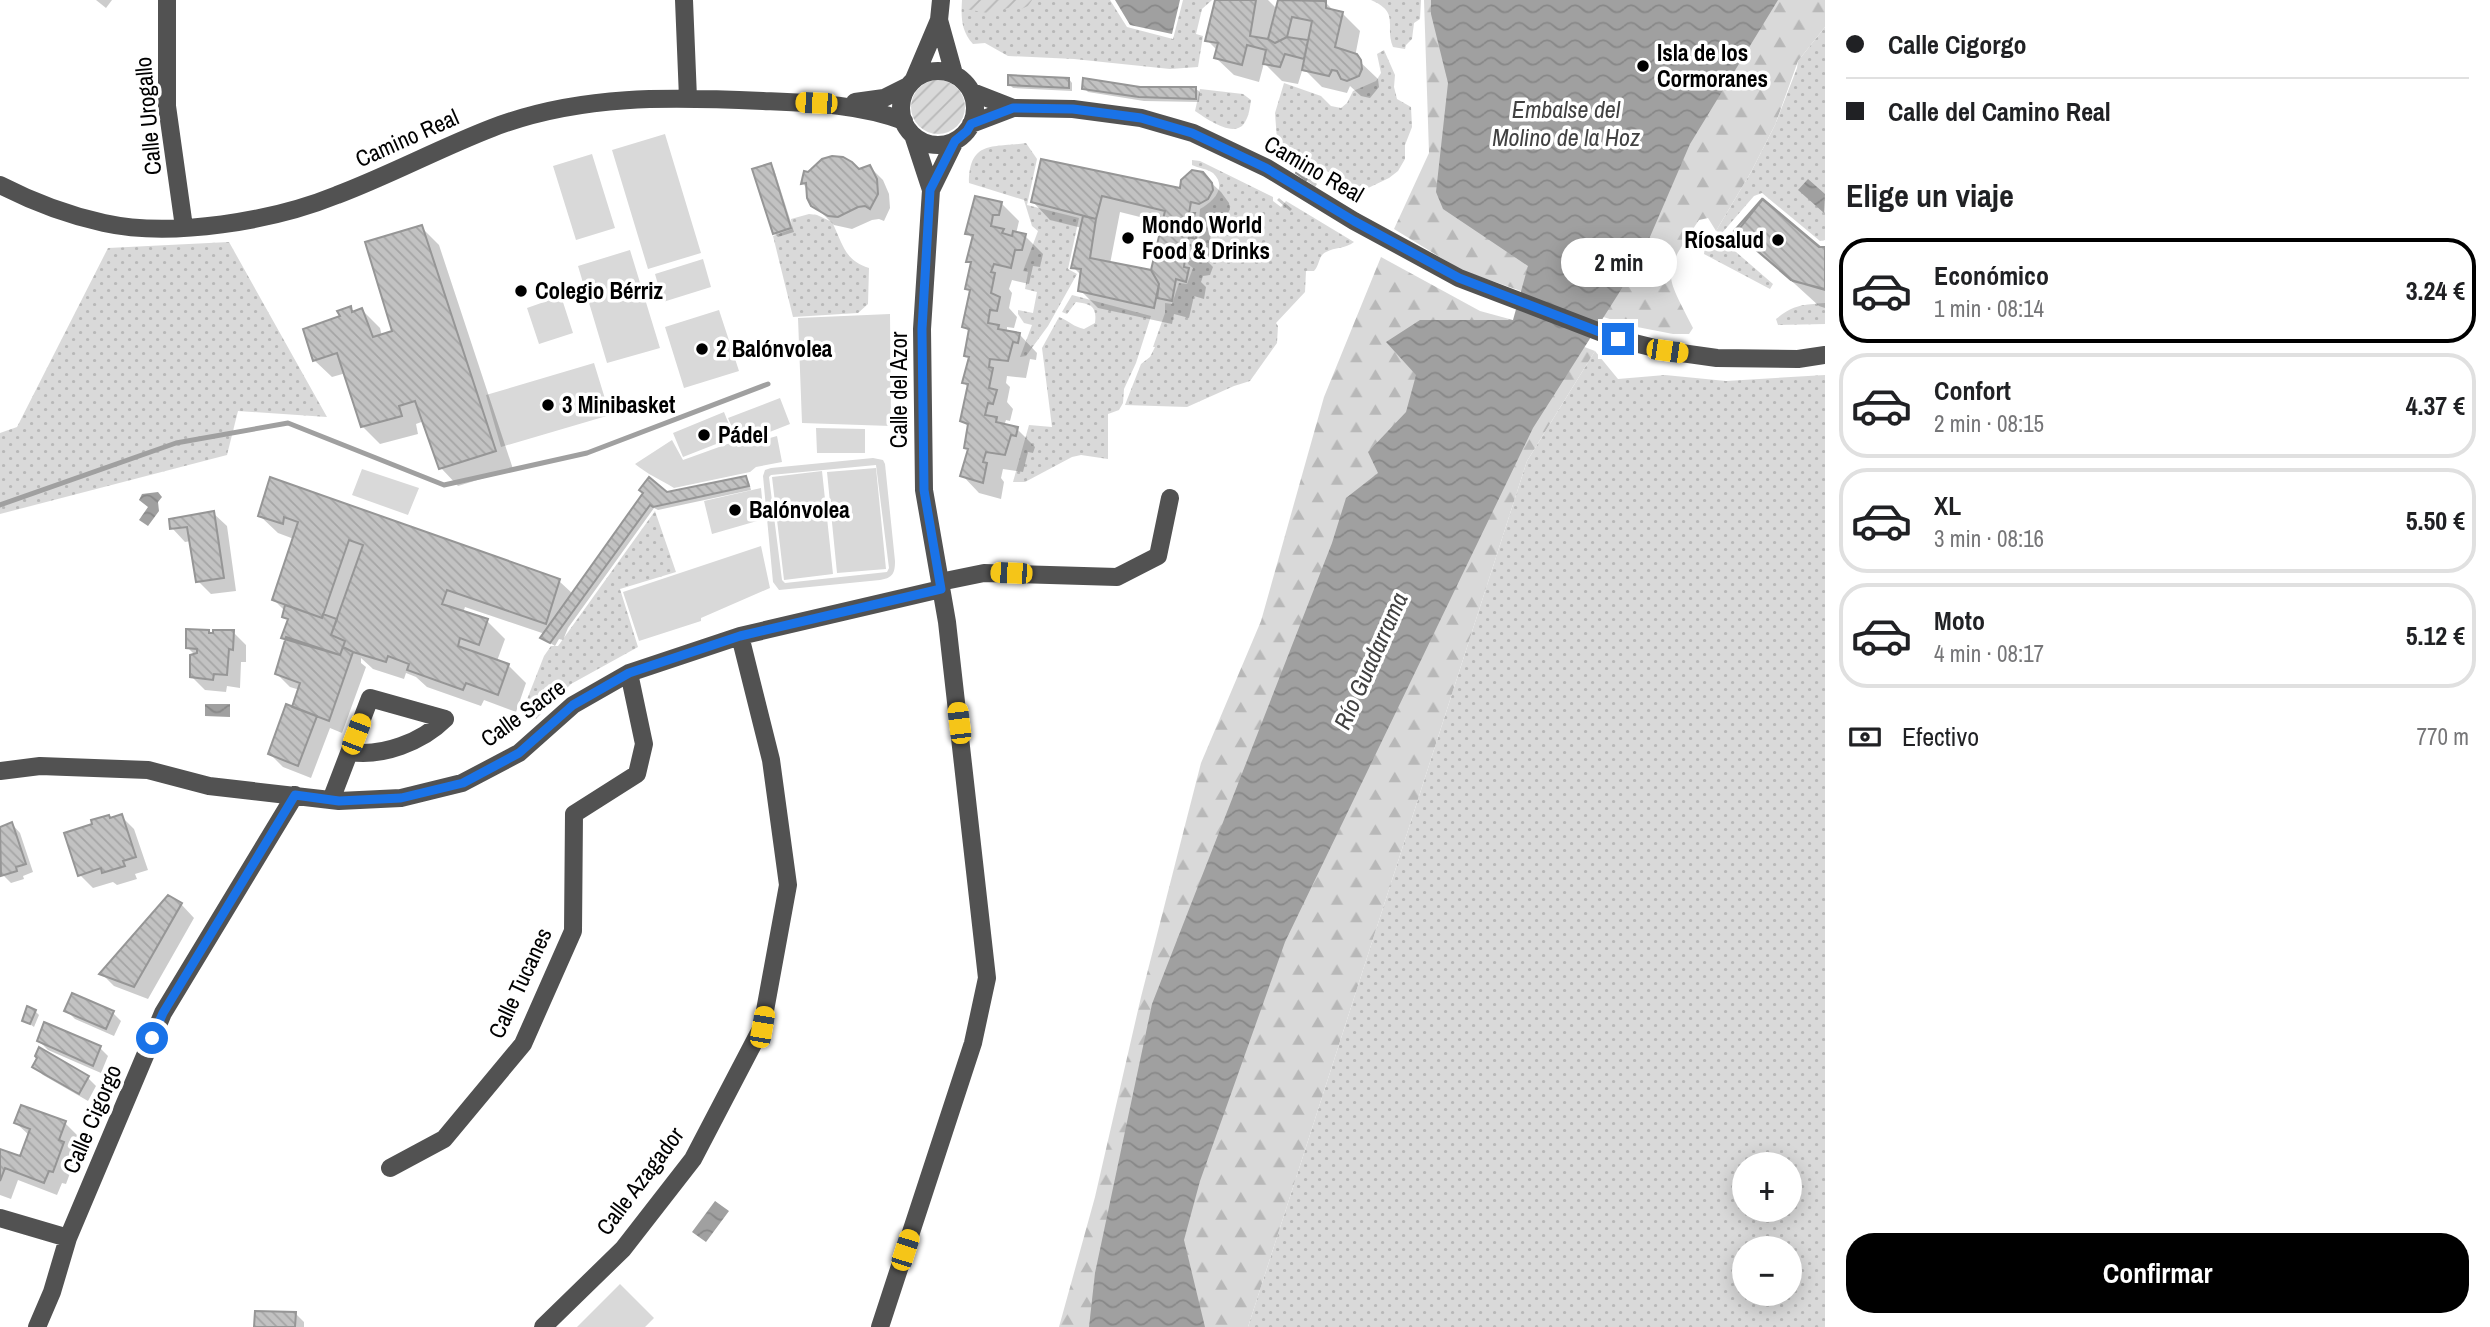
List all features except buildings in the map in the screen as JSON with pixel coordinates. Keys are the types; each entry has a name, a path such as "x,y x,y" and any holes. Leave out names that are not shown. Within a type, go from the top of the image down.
{"street":[{"name":"Calle Urogallo","path":"167,0 167,106 184,227"},
{"path":"684,0 688,98"},
{"path":"911,83 934,71 954,74 968,85 975,108 967,131 955,141 933,144 908,128 901,103 939,20 941,0"},
{"path":"939,20 954,74"},
{"name":"Camino Real","path":"841,105 884,97 911,83"},
{"name":"Camino Real","path":"972,92 1013,108 1073,109 1141,118 1192,133 1266,168 1354,221 1459,278 1618,339 1667,351 1717,358 1798,359 1825,355"},
{"name":"Camino Real","path":"0,185 28,200 106,224 184,227 251,220 313,204 493,127 594,102 688,98 841,105 881,112 908,128"},
{"name":"Camino Real","path":"971,124 1013,108"},
{"name":"Calle del Azor","path":"908,128 930,190 922,329 924,490 940,585"},
{"name":"Calle del Azor","path":"930,190 955,141"},
{"name":"Calle Sacre","path":"0,771 40,766 148,770 209,786 331,800 401,798 463,783 519,753 573,705 629,673 740,636 984,573 1117,577 1158,555 1170,498"},
{"path":"880,1327 973,1043 987,978 965,767 940,585"},
{"name":"Calle Azagador","path":"543,1327 622,1249 693,1159 762,1027 788,885 771,760 740,636"},
{"name":"Calle Tucanes","path":"390,1168 444,1139 523,1044 573,930 574,814 637,774 644,744 629,673"},
{"path":"331,800 349,752 370,698 445,719 434,731 406,743 365,754 349,752"},
{"name":"Calle Cigorgo","path":"37,1327 68,1238 163,1013 295,795"},
{"path":"0,1217 68,1238"}],"green space":[{"path":"962,0 1110,0 1127,27 1173,39 1183,0 1212,0 1202,9 1196,34 1203,36 1198,67 1170,69 1074,59 1008,56 985,43 973,44 963,24"},
{"path":"964,0 1032,0 1028,6 1021,9 1017,6 988,13 965,9"},
{"path":"1371,0 1421,0 1420,19 1414,23 1412,39 1405,49 1393,47 1389,15"},
{"path":"1424,0 1825,0 1825,27 1798,61 1775,125 1751,172 1716,231 1708,218 1699,220 1673,263 1672,283 1693,328 1689,334 1673,334 1632,326 1461,270 1394,229 1429,153"},
{"path":"1825,27 1825,240 1820,241 1762,193 1754,196 1722,233 1716,231 1775,125 1798,61"},
{"path":"1384,50 1395,75 1397,99 1411,107 1412,127 1405,145 1405,159 1398,171 1366,189 1331,174 1277,140 1275,113 1284,83 1321,96 1331,106 1341,108 1353,91 1376,81 1381,73 1377,54"},
{"path":"938,80 957,88 965,107 957,126 938,134 919,126 911,107 919,88"},
{"path":"1200,89 1243,94 1251,100 1245,122 1235,129 1228,128 1195,111"},
{"path":"665,134 701,253 648,269 612,150"},
{"path":"1026,143 1037,159 1027,205 1079,218 1068,269 1077,274 1048,326 1026,356 1020,357 1032,325 1024,323 1018,310 1033,313 1037,292 1025,289 1028,272 1023,271 1038,231 1032,226 1024,200 969,183 970,169 979,152 994,146"},
{"path":"592,154 615,228 576,240 553,166"},
{"path":"1192,160 1200,161 1273,197 1273,201 1281,207 1286,201 1354,242 1326,252 1314,271 1306,271 1305,292 1276,323 1277,343 1250,381 1187,407 1125,405 1141,364 1150,357 1155,347 1165,313 1165,303 1172,304 1179,283 1187,284 1193,268 1188,264 1194,259 1203,223 1199,221 1200,209 1214,198 1219,189 1213,173 1192,165"},
{"path":"809,214 832,222 849,256 869,268 868,304 858,313 793,317 773,236 792,229 791,219"},
{"path":"1715,236 1773,284 1770,289 1704,254 1705,246"},
{"path":"229,242 327,417 238,411 227,455 0,514 0,433 17,427 108,248"},
{"path":"630,250 660,348 607,363 578,266"},
{"path":"1381,257 1480,311 1513,320 1595,351 1527,461 1248,1327 1059,1327 1095,1197 1141,997 1201,763 1261,621 1324,397"},
{"path":"703,259 711,287 663,302 655,274"},
{"path":"1072,295 1151,316 1136,363 1124,389 1123,403 1119,410 1108,414 1108,459 1081,455 1072,457 1025,482 1013,482 1029,425 1052,427 1042,348 1059,317 1084,329 1095,323 1094,310 1086,304 1076,302 1067,314 1062,312"},
{"path":"561,296 573,333 539,344 527,308"},
{"path":"1825,303 1825,324 1778,325 1776,319 1794,308"},
{"name":"2 Balónvolea","path":"719,310 739,371 684,388 665,327"},
{"path":"890,314 891,426 802,423 798,318"},
{"path":"1595,351 1618,379 1665,375 1726,381 1825,375 1825,1327 1248,1327 1527,461"},
{"name":"3 Minibasket","path":"594,363 610,415 501,447 486,395"},
{"path":"780,398 790,424 739,444 728,418"},
{"name":"Pádel","path":"724,412 734,437 683,457 673,433"},
{"name":"Balónvolea","path":"816,428 865,429 865,453 817,453"},
{"path":"777,436 782,462 756,467 750,472 674,488 635,464 672,440 683,460 733,442 738,447"},
{"path":"873,458 883,460 895,561 892,574 880,580 779,590 773,582 763,476 765,470","holes":["876,465 889,568 887,572 785,583 782,580 769,477"]},
{"path":"876,468 886,569 837,573 827,472"},
{"path":"362,469 419,488 408,515 352,495"},
{"path":"822,471 833,574 784,580 772,477"},
{"name":"Balónvolea","path":"761,488 764,519 712,534 704,501"},
{"path":"655,511 676,572 620,589 638,647 571,684 536,719 526,702 544,656 551,646 558,646"},
{"path":"761,546 770,588 701,618 701,621 639,641 623,592"},
{"path":"620,1284 654,1318 645,1327 577,1327"}],"water":[{"path":"1115,0 1180,0 1172,34 1130,25"},
{"name":"Embalse del Molino de la Hoz","path":"1431,0 1778,0 1690,144 1640,260 1533,428 1285,942 1200,1181 1184,1240 1205,1327 1089,1327 1095,1273 1152,1004 1332,543 1346,498 1378,473 1368,452 1406,412 1416,375 1386,342 1420,320 1513,320 1528,266 1443,209 1436,192 1448,83 1431,14"},
{"path":"1808,179 1825,194 1824,213 1798,190"},
{"path":"158,492 162,497 158,502 159,511 148,526 139,520 148,507 139,500 142,494"},
{"path":"205,704 230,704 230,717 205,716"},
{"path":"715,1201 729,1211 706,1242 692,1232"}],"waterway":[{"path":"0,505 176,443 288,423 444,485 587,453 768,384"}],"place":[{"name":"Isla de los Cormoranes","path":"1643,66"},
{"name":"Mondo World Food & Drinks","path":"1128,238"},
{"name":"Ríosalud","path":"1778,240"},
{"name":"Colegio Bérriz","path":"521,291"},
{"name":"2 Balónvolea","path":"702,349"},
{"name":"3 Minibasket","path":"548,405"},
{"name":"Pádel","path":"704,435"},
{"name":"Balónvolea","path":"735,510"}],"route":[{"path":"152,1038 163,1013 295,795 339,801 401,798 463,783 519,753 573,705 629,673 740,636 941,589 924,490 922,329 930,190 955,141 971,124 1013,108 1073,109 1141,118 1192,133 1266,168 1354,221 1459,278 1618,339"}],"water label":[{"name":"Río Guadarrama","path":"1371,661"}]}
